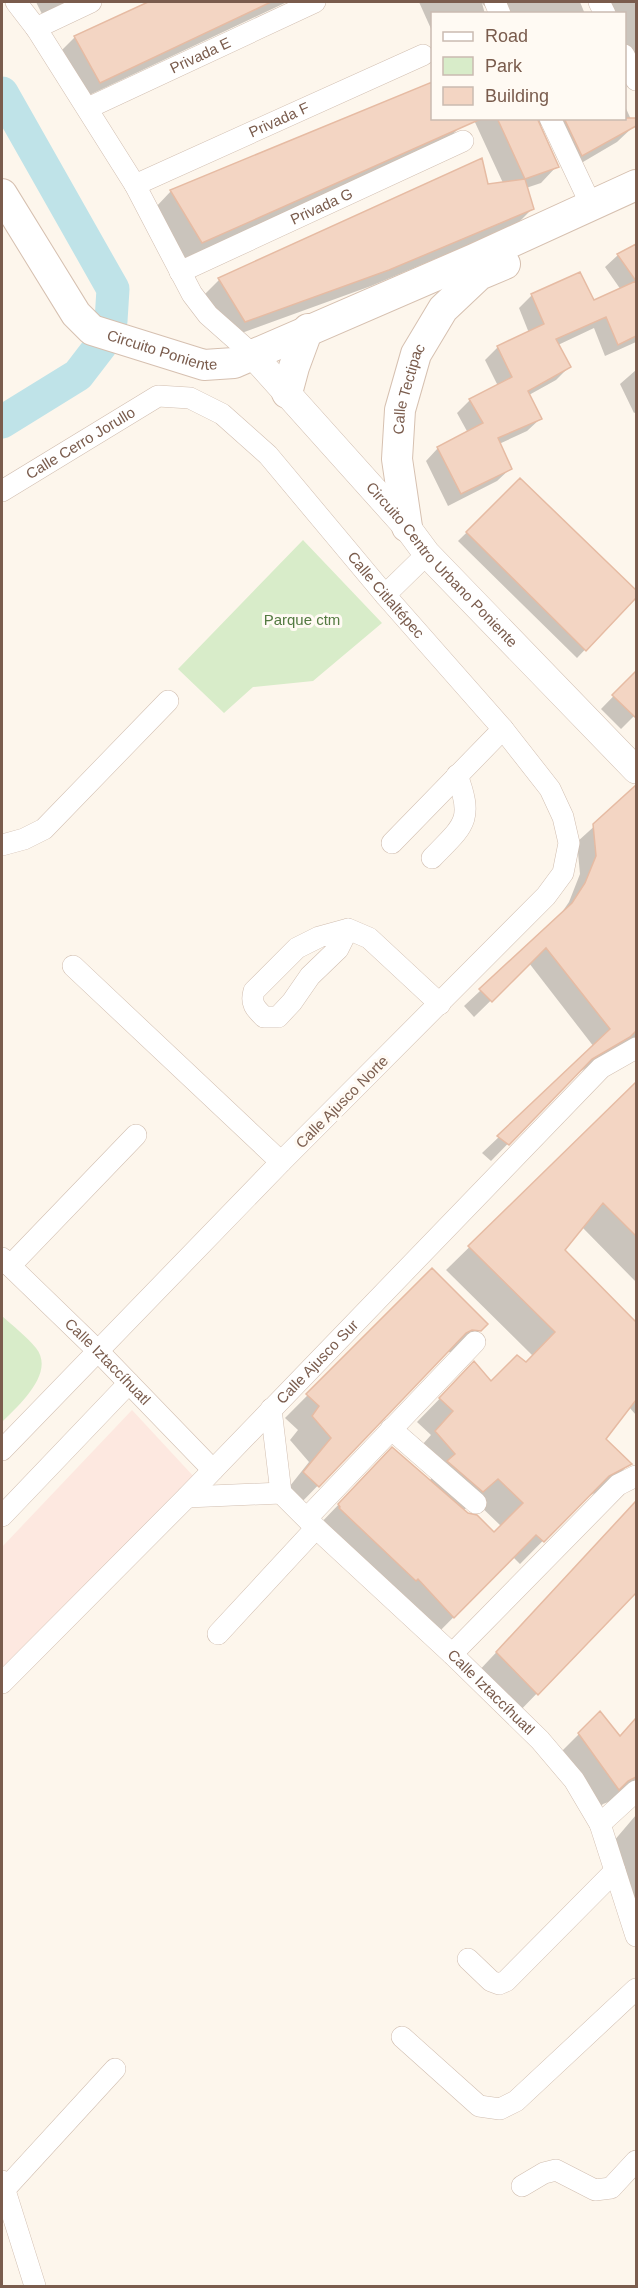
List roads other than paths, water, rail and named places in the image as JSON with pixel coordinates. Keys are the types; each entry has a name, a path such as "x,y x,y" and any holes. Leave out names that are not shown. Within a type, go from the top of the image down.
{"main road":[{"name":"Circuito Poniente","path":"2,194 76,314 92,330 204,365 234,363 252,353 474,259 636,185"},
{"name":"Calle Tectipac","path":"407,528 397,459 400,410 417,354 443,309 479,275 636,205"},
{"path":"287,393 308,329"}],"street":[{"path":"16,2 36,28 135,185 192,294 208,315 252,353"},
{"path":"36,28 91,2"},
{"name":"Privada E","path":"88,108 315,2"},
{"name":"Privada F","path":"135,185 423,55"},
{"path":"626,59 636,80"},
{"path":"551,120 591,205"},
{"name":"Privada G","path":"180,272 464,141"},
{"name":"Circuito Centro Urbano Poniente","path":"252,353 407,528 427,554 636,770"},
{"name":"Calle Cerro Jorullo","path":"2,491 158,396"},
{"name":"Calle Citlaltépec","path":"158,396 190,398 222,414 268,455 385,595 503,729 550,789 563,817 569,843"},
{"path":"385,595 427,554"},
{"path":"2,845 24,839 44,829 168,701"},
{"path":"392,843 503,729"},
{"path":"432,858 454,834 466,816 465,796 457,775"},
{"name":"Calle Ajusco Norte","path":"2,1450 281,1162 546,896 563,873 569,843"},
{"path":"348,929 338,949 310,976 292,1002 278,1017 264,1017 253,1006 254,992 297,948 319,937 348,929 369,938 440,1004"},
{"path":"73,966 281,1162"},
{"name":"Calle Ajusco Sur","path":"2,1683 187,1497 601,1068 636,1048"},
{"path":"6,1262 136,1136"},
{"name":"Calle Iztaccíhuatl","path":"6,1262 97,1350 213,1470"},
{"path":"218,1634 391,1429 475,1342"},
{"path":"2,1516 129,1383"},
{"path":"187,1497 281,1493 271,1409"},
{"path":"391,1429 476,1503"},
{"path":"452,1654 618,1485 636,1476"},
{"name":"Calle Iztaccíhuatl","path":"281,1493 452,1654 546,1748 574,1780 600,1824 636,1936"},
{"path":"600,1824 636,1791"},
{"path":"468,1959 491,1981 499,1984 506,1981 615,1870"},
{"path":"402,2037 479,2106 500,2109 516,2101 636,1989"},
{"path":"32,2284 3,2185 115,2069"},
{"path":"522,2186 544,2173 555,2170 595,2190 611,2188 636,2161"}],"waterway":[{"path":"2,93 113,289 111,321"},
{"path":"2,422 78,375 101,345"}],"park label":[{"name":"Parque ctm","path":"302,620"}]}
